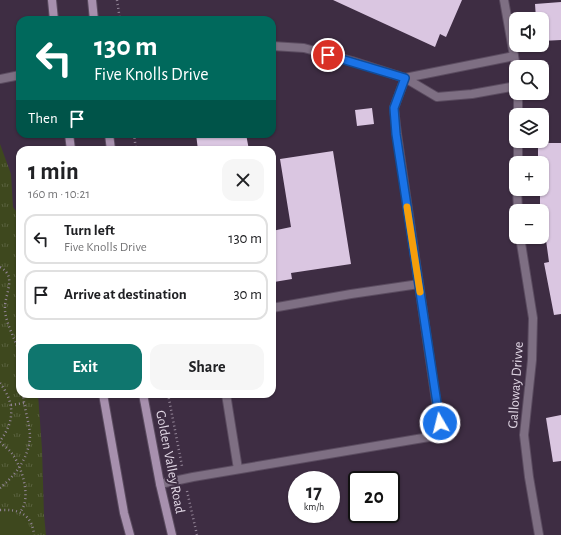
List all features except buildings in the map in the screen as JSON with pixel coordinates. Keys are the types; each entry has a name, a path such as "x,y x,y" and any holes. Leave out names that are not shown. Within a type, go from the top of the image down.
{"main road":[{"path":"52,0 54,16"},
{"path":"92,0 94,16"},
{"path":"104,398 124,513 130,535"},
{"name":"Golden Valley Road","path":"144,398 160,484 172,535"}],"street":[{"path":"504,0 515,60"},
{"path":"276,46 304,48 352,61 405,78 437,97 472,94 509,87"},
{"path":"405,78 514,56"},
{"path":"0,79 16,76"},
{"path":"160,484 238,469 441,435 398,146 394,108 405,78"},
{"name":"Galloway Drivve","path":"521,244 533,318 532,360 524,435 529,477 539,535"},
{"path":"276,307 419,284"},
{"path":"227,398 238,469"}],"path":[{"path":"117,0 119,16"},
{"path":"0,266 8,273 10,282 5,307 8,321 16,341"},
{"path":"0,308 5,307"},
{"path":"0,383 7,392 11,405 11,419 7,432 0,441 12,453 20,467 25,496 24,508 20,512"},
{"path":"0,488 12,479 20,467 28,448 30,435 23,398"},
{"path":"11,405 24,403"},
{"path":"0,510 12,509 20,512 30,522 34,535"}],"green space":[{"path":"0,144 11,174 13,207 16,211 16,398 38,398 46,535 0,535"},
{"path":"0,512 17,514 28,524 32,535 0,535"}],"slow traffic":[{"path":"407,207 420,292"}],"route":[{"path":"328,55 405,78 394,108 396,134 440,423"}]}
